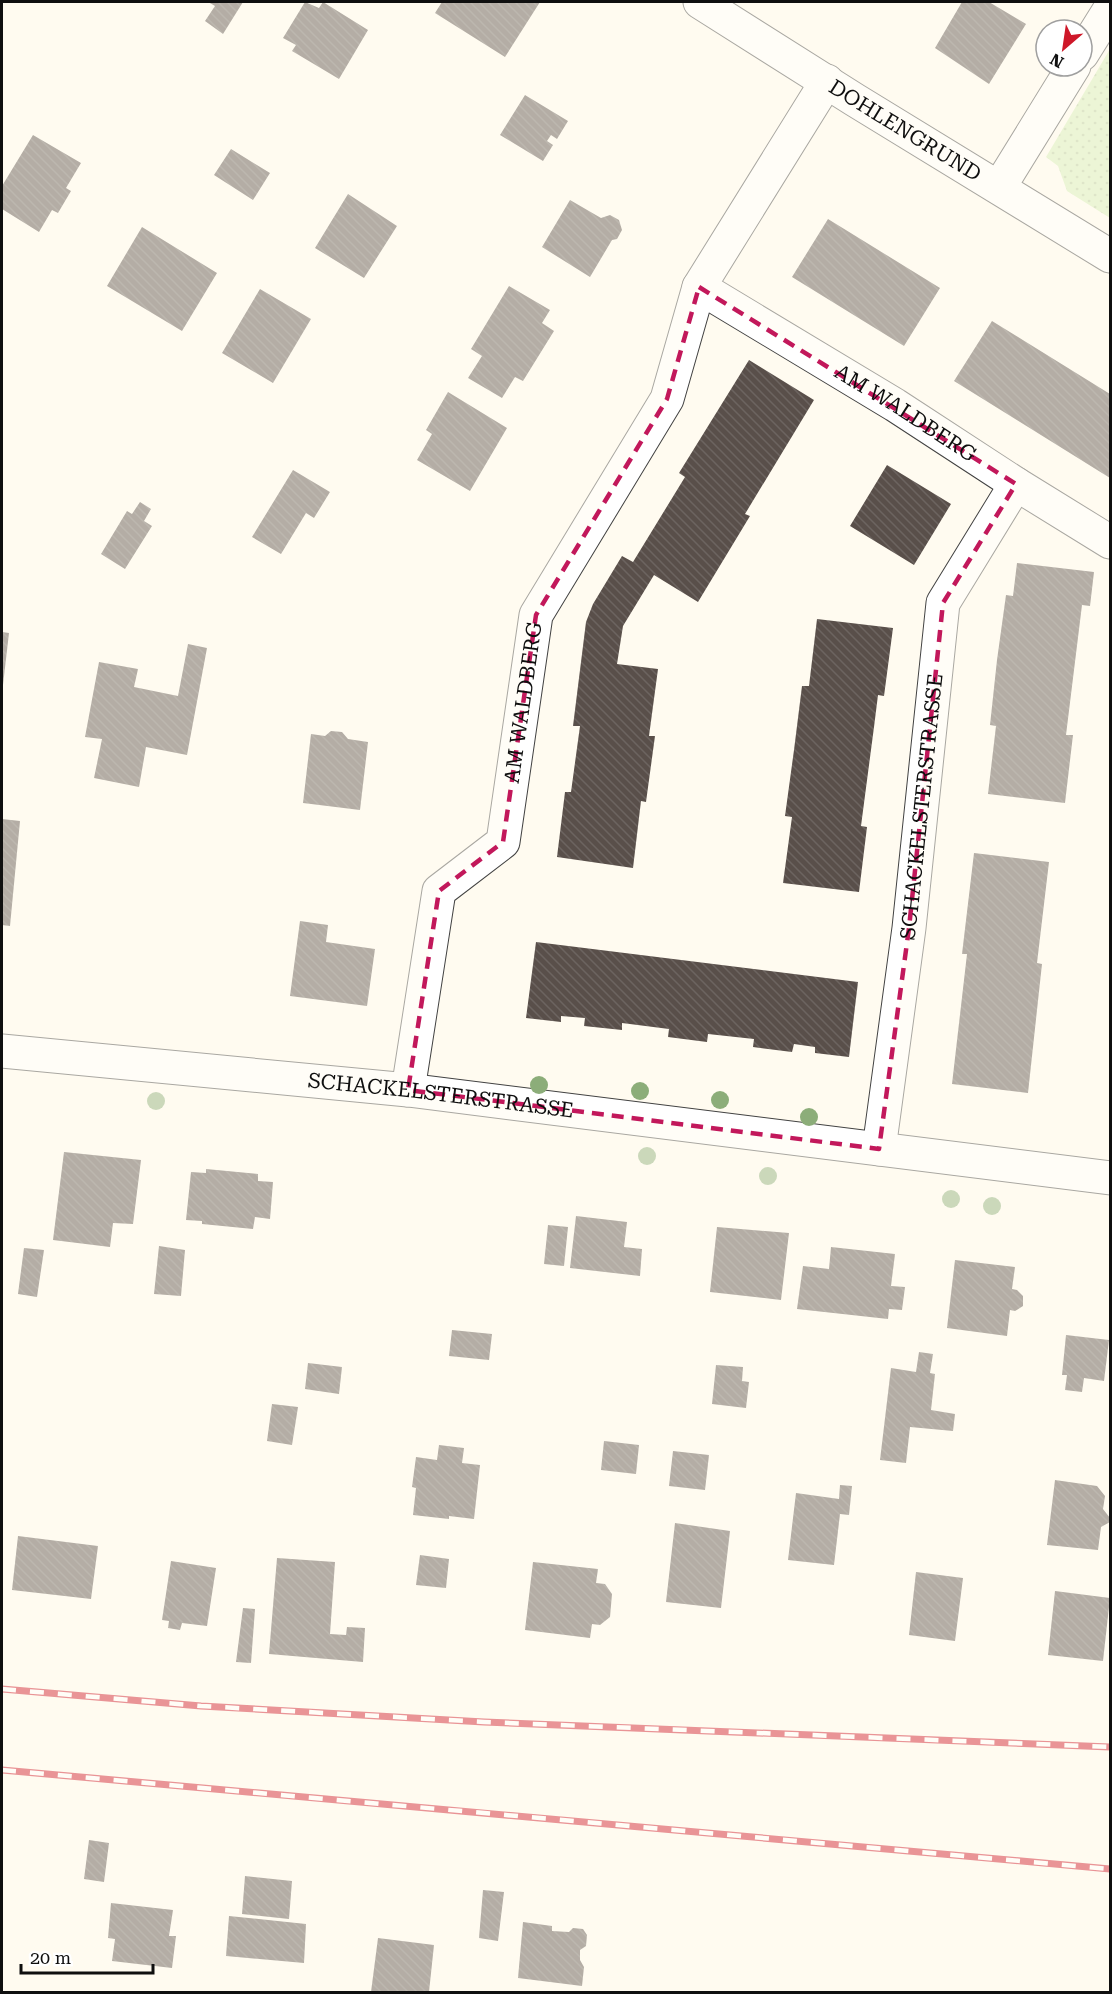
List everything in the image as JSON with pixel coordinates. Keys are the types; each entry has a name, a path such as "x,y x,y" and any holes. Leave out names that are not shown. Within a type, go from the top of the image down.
{"street":[{"name":"DOHLENGRUND","path":"700,2 1110,256"},
{"path":"1094,35 1110,9"},
{"path":"1000,186 1067,78"},
{"name":"AM WALDBERG","path":"408,1090 439,891 502,842 536,615 667,399 699,287 826,81"},
{"name":"AM WALDBERG","path":"699,287 895,405 1110,542"},
{"name":"SCHACKELSTERSTRASSE","path":"879,1149 909,928 943,603 1016,484"},
{"name":"SCHACKELSTERSTRASSE","path":"2,1051 408,1090 1110,1178"}],"highlighted area":[{"path":"699,287 1016,484 943,603 909,928 879,1149 408,1090 439,891 503,842 536,615 667,399"}],"green space":[{"path":"1110,49 1110,218 1067,191 1058,166 1046,157"}],"building":[{"path":"208,2 243,2 223,34 205,21 215,6"},
{"path":"305,2 319,8 323,2 368,30 339,79 292,51 296,45 283,38"},
{"path":"442,2 540,2 505,57 435,13"},
{"path":"962,2 989,2 1026,24 989,84 935,48"},
{"path":"525,95 568,121 557,139 551,135 547,141 553,145 543,161 500,135"},
{"path":"33,135 81,163 66,188 71,191 58,213 52,210 39,232 2,209 2,186"},
{"path":"231,149 270,173 253,200 214,175"},
{"path":"348,194 397,226 364,278 315,248"},
{"path":"570,200 601,218 610,215 619,220 622,230 617,239 612,240 590,277 542,247"},
{"path":"828,219 940,288 904,346 792,277"},
{"path":"142,227 217,273 182,331 107,286"},
{"path":"509,286 550,310 542,323 554,331 523,381 515,377 502,398 468,378 482,356 471,349"},
{"path":"260,289 311,319 273,383 222,353"},
{"path":"992,321 1110,394 1110,478 954,381"},
{"path":"749,360 814,400 745,514 750,516 698,602 654,575 623,626 617,664 658,669 649,736 655,736 646,802 641,801 633,868 557,857 565,792 571,792 580,726 573,726 586,622 593,604 622,556 633,562 685,477 679,473"},
{"path":"448,392 507,428 470,491 417,460 432,434 426,430"},
{"path":"887,465 951,504 914,565 850,526"},
{"path":"293,470 330,492 314,518 306,513 281,554 252,537"},
{"path":"140,502 151,509 144,521 152,526 125,569 101,554 127,511 132,514"},
{"path":"1017,563 1094,572 1090,606 1082,605 1066,735 1073,735 1065,803 988,794 996,726 990,725 997,660 1006,595 1013,596"},
{"path":"817,619 893,628 884,696 878,695 861,826 867,827 859,892 783,883 792,817 785,816 802,686 809,686"},
{"path":"2,632 9,633 3,685 2,684"},
{"path":"188,644 207,648 187,755 146,747 139,787 94,778 102,739 85,737 99,662 138,669 134,687 178,696"},
{"path":"331,731 342,732 348,739 368,742 360,810 303,803 311,734 325,736"},
{"path":"2,819 20,821 10,926 2,925"},
{"path":"974,853 1049,862 1037,963 1042,964 1028,1093 952,1084 967,954 962,954"},
{"path":"300,921 328,925 326,942 375,949 367,1006 290,996"},
{"path":"536,942 858,982 849,1057 815,1053 815,1047 794,1044 792,1052 753,1047 754,1039 708,1034 707,1042 668,1037 669,1029 622,1023 622,1030 584,1026 585,1018 561,1016 561,1022 526,1018"},
{"path":"64,1152 141,1160 133,1224 113,1223 110,1247 53,1240"},
{"path":"206,1169 258,1174 258,1181 273,1182 270,1219 255,1217 253,1229 202,1224 202,1221 186,1220 191,1172 206,1173"},
{"path":"576,1216 627,1222 624,1247 642,1249 640,1276 570,1268"},
{"path":"548,1225 568,1227 564,1266 544,1264"},
{"path":"717,1227 789,1233 781,1300 710,1292"},
{"path":"159,1246 185,1250 181,1296 154,1294"},
{"path":"831,1247 895,1254 891,1286 905,1287 902,1310 889,1309 888,1319 797,1309 803,1266 829,1269"},
{"path":"24,1248 44,1250 37,1297 18,1294"},
{"path":"955,1260 1015,1267 1012,1289 1017,1290 1023,1296 1023,1306 1015,1311 1010,1310 1007,1336 947,1328"},
{"path":"452,1330 492,1334 489,1360 449,1356"},
{"path":"1066,1335 1109,1340 1104,1381 1084,1378 1082,1392 1065,1390 1067,1375 1062,1375"},
{"path":"919,1352 933,1354 930,1373 935,1374 931,1410 955,1414 953,1431 910,1427 906,1463 880,1460 891,1368 916,1372"},
{"path":"308,1363 342,1367 339,1394 305,1389"},
{"path":"716,1365 743,1367 742,1381 749,1382 746,1408 712,1404"},
{"path":"272,1404 298,1407 292,1445 267,1441"},
{"path":"604,1441 639,1445 636,1474 601,1470"},
{"path":"439,1445 464,1448 462,1463 480,1465 474,1519 413,1515 416,1488 412,1487 416,1457 437,1460"},
{"path":"673,1451 709,1455 705,1490 669,1486"},
{"path":"1055,1480 1097,1486 1105,1496 1103,1509 1110,1518 1110,1522 1101,1527 1098,1550 1047,1545"},
{"path":"840,1485 852,1486 849,1515 840,1514 834,1565 788,1560 796,1493 839,1499"},
{"path":"675,1523 730,1531 721,1608 666,1602"},
{"path":"18,1536 98,1546 91,1599 12,1590"},
{"path":"420,1555 449,1559 446,1588 416,1585"},
{"path":"277,1558 335,1562 330,1634 346,1635 347,1627 365,1628 363,1662 269,1654"},
{"path":"171,1561 216,1568 207,1626 182,1623 180,1630 168,1628 169,1621 162,1620"},
{"path":"533,1562 598,1569 596,1583 605,1584 612,1594 610,1617 600,1625 592,1624 590,1638 525,1630"},
{"path":"916,1572 963,1578 955,1641 909,1635"},
{"path":"1055,1591 1110,1598 1103,1661 1048,1655"},
{"path":"243,1608 255,1609 251,1663 236,1662"},
{"path":"89,1840 109,1843 104,1882 84,1879"},
{"path":"245,1876 292,1881 289,1919 242,1914"},
{"path":"483,1890 504,1892 498,1941 479,1938"},
{"path":"111,1903 173,1910 169,1936 176,1936 172,1968 112,1961 115,1939 108,1938"},
{"path":"229,1916 306,1924 304,1963 226,1956"},
{"path":"523,1922 552,1926 552,1931 569,1932 573,1928 583,1929 587,1935 586,1946 580,1950 580,1960 584,1967 582,1986 518,1978"},
{"path":"378,1938 434,1945 429,1992 371,1992"}],"railway":[{"path":"2,1689 201,1706 484,1722 1110,1747"},
{"path":"2,1770 1110,1869"}]}
